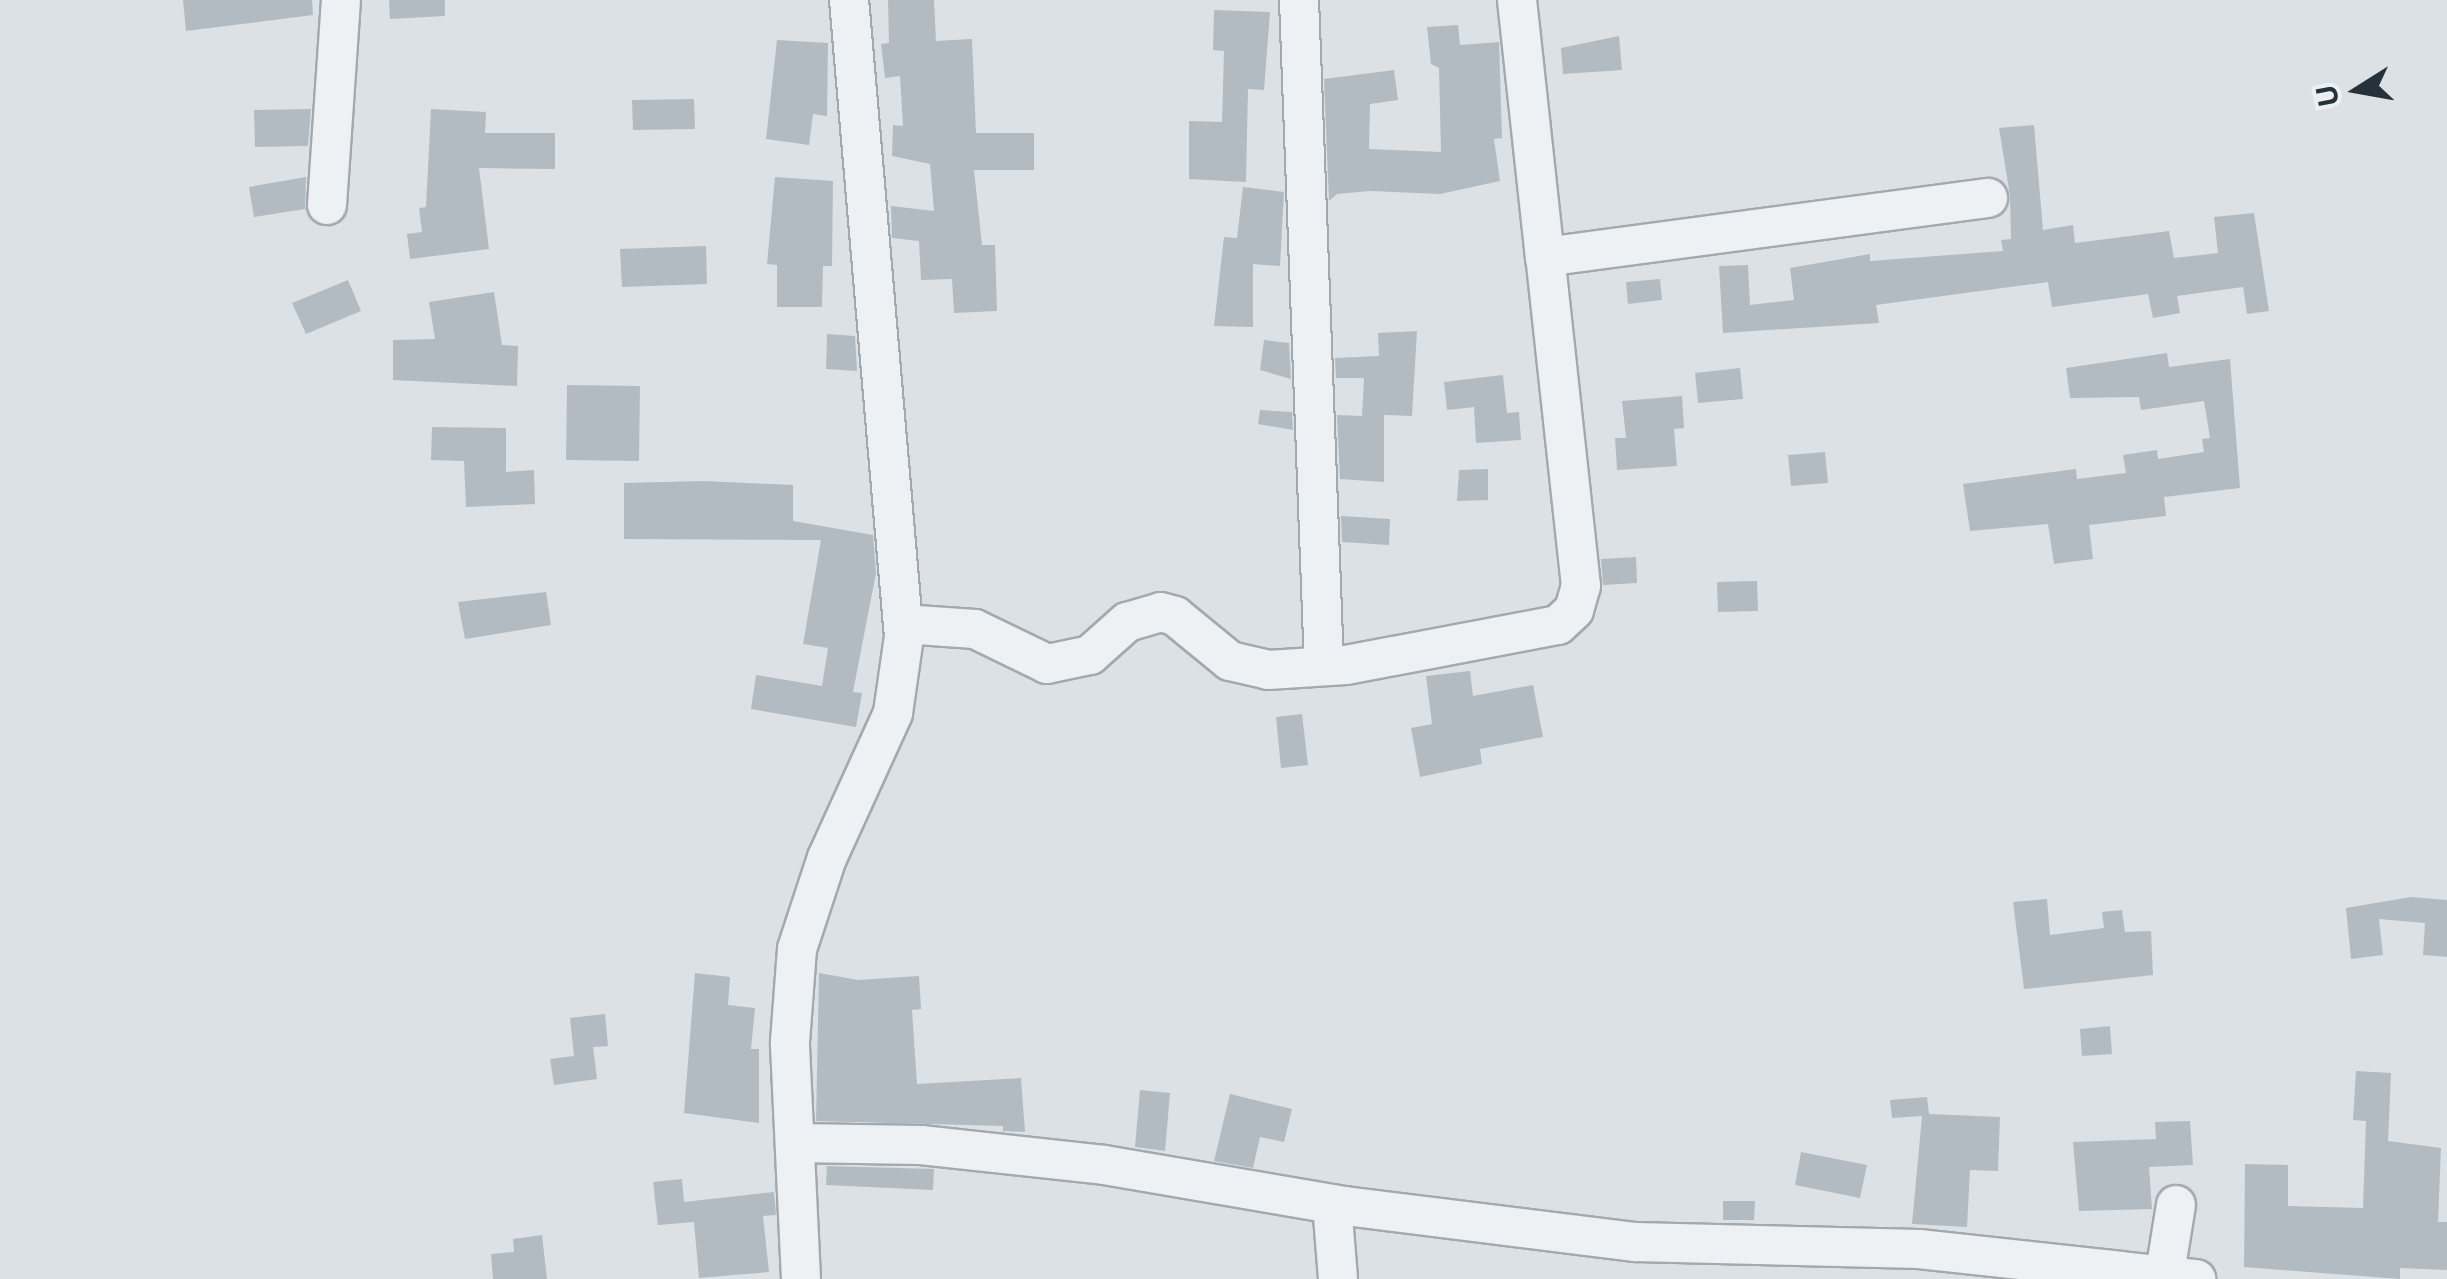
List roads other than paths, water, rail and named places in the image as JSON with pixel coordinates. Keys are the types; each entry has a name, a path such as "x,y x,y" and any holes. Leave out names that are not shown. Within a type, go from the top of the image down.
{"street":[{"path":"328,205 341,0"},
{"path":"801,1279 790,1042 796,950 827,858 893,713 903,624 849,0"},
{"path":"1299,0 1324,666"},
{"path":"903,624 976,629 1048,664 1090,655 1127,622 1161,612 1175,616 1230,661 1268,670 1324,666 1530,635 1558,626 1574,610 1581,586 1517,0"},
{"path":"1545,257 1988,198"},
{"path":"794,1143 922,1145 1104,1165 1332,1204 1636,1242 1922,1269 2175,1278 2176,1205"},
{"path":"1332,1204 1338,1279"}]}
